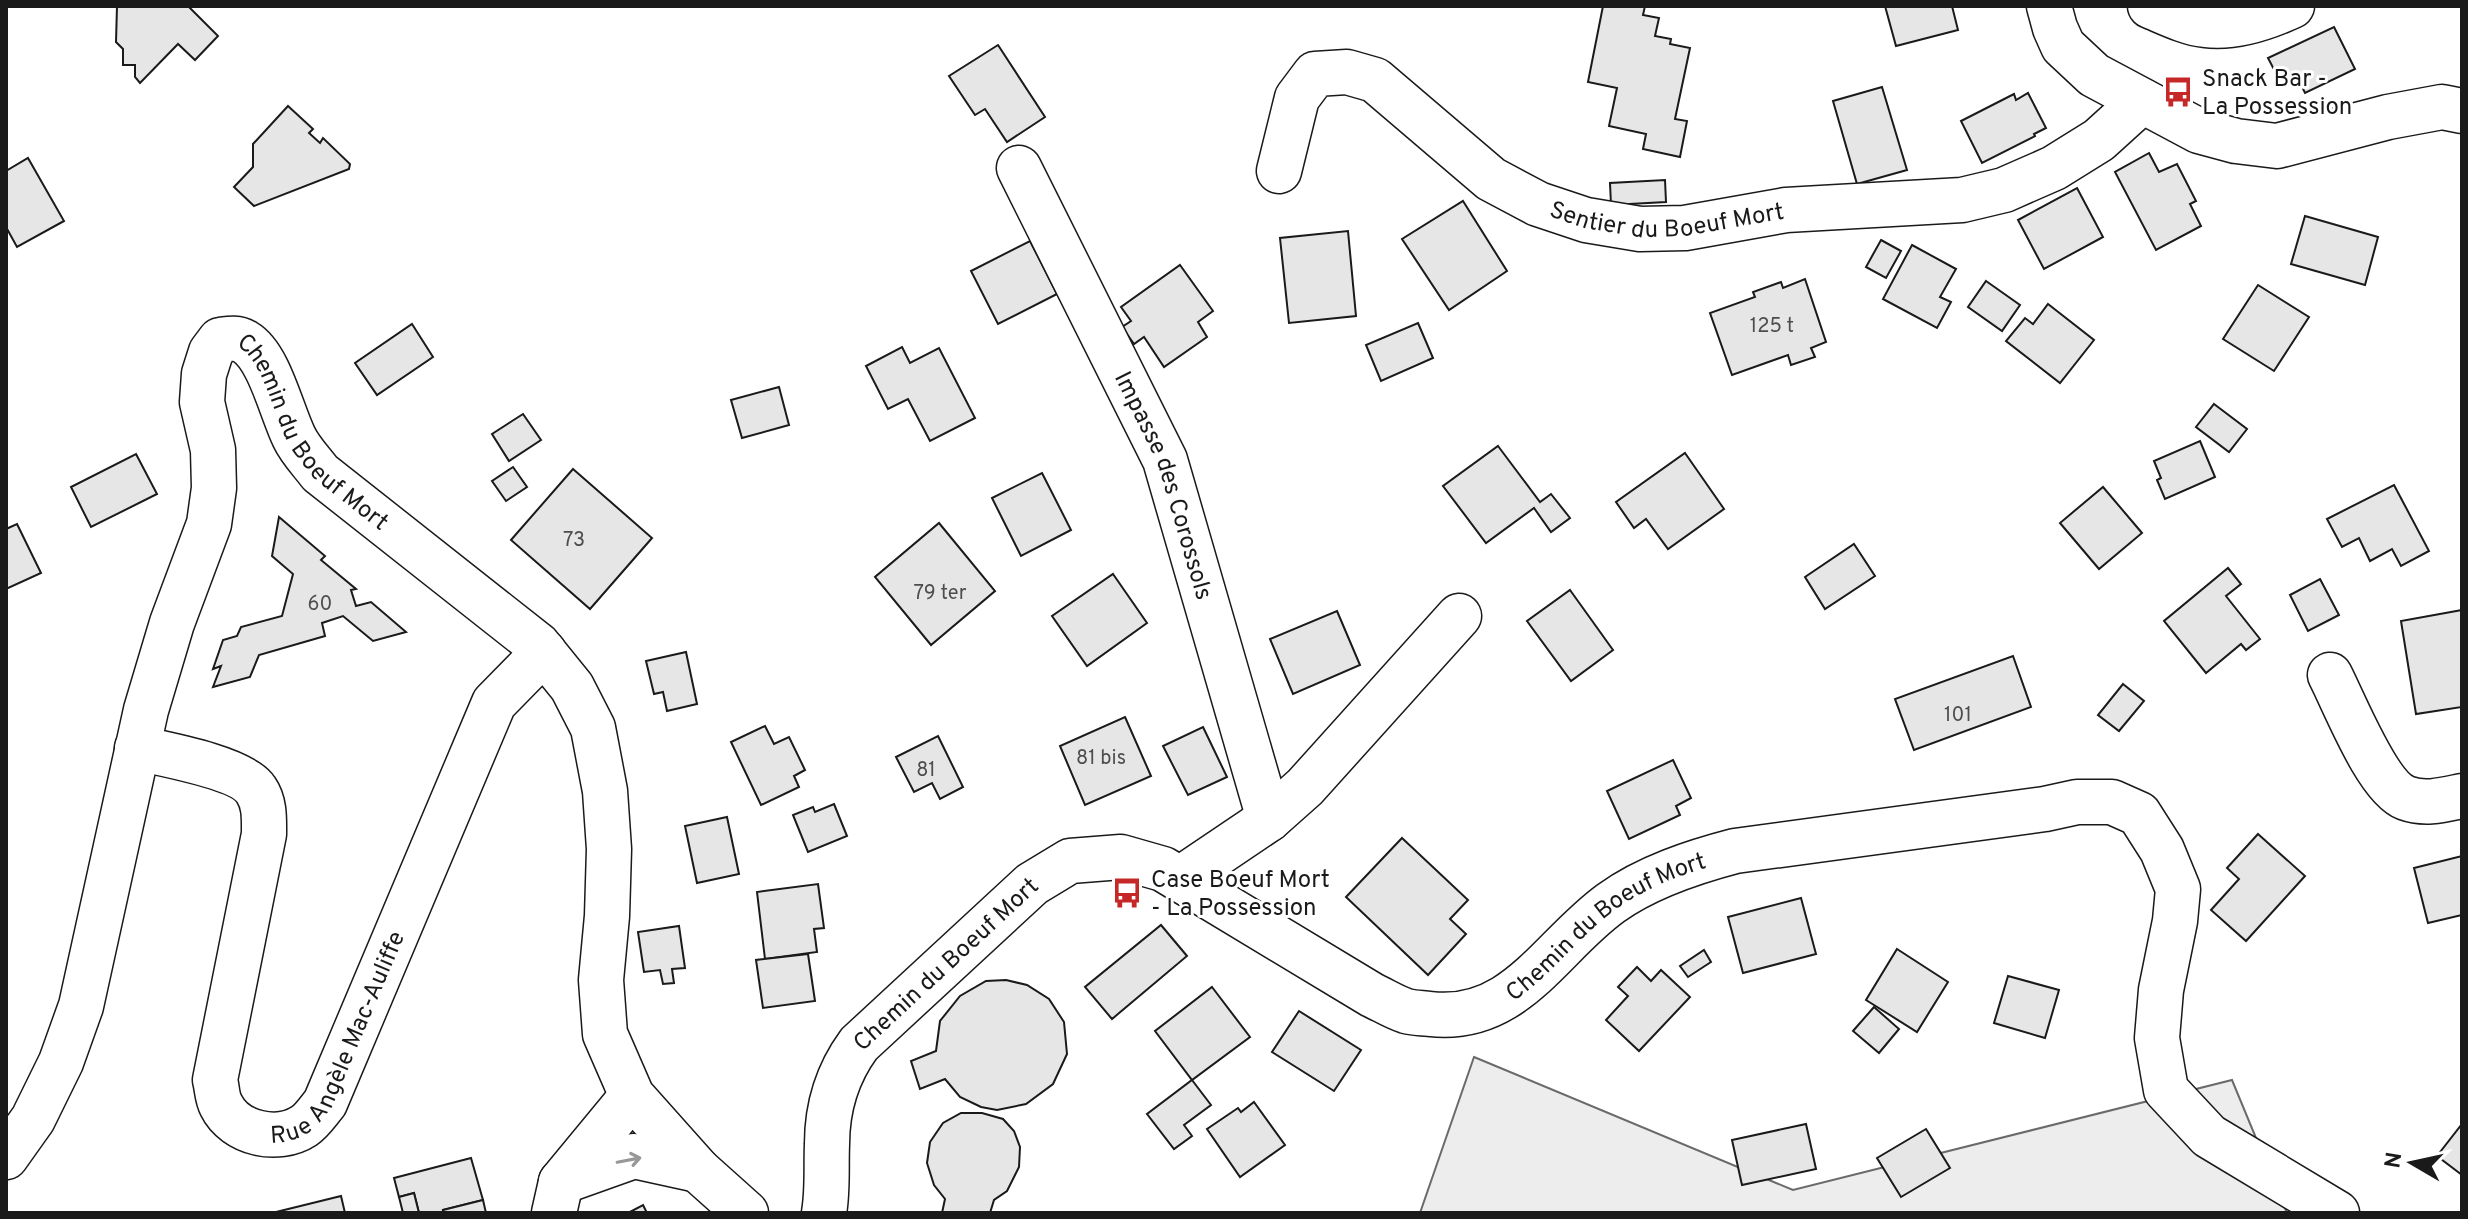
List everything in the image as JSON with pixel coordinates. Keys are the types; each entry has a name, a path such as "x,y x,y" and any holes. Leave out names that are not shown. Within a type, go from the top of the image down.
{"street":[{"path":"2049,6 2063,46 2094,75 2199,131 2236,141 2277,146 2388,117 2442,107 2462,111"},
{"path":"2150,6 2205,25 2241,23 2276,14 2292,6"},
{"name":"Sentier du Boeuf Mort","path":"1279,171 1297,98 1315,74 1347,72 1375,80 1491,179 1538,204 1586,220 1640,229 1685,228 1786,210 1962,200 2004,190 2054,168 2099,140 2142,101"},
{"name":"Impasse des Corossols","path":"1019,168 1165,460 1269,819"},
{"name":"Chemin du Boeuf Mort","path":"6,1157 33,1119 61,1062 81,1006 146,710 172,623 209,524 214,488 213,450 202,402 204,374 211,352 220,340 233,338 245,342 264,362 295,440 320,473 538,645 572,687 593,728 605,791 609,849 601,980 605,1034 632,1096 698,1170 746,1213"},
{"path":"1180,879 1269,819 1305,787 1459,616"},
{"name":"Rue Angèle Mac-Auliffe","path":"137,748 224,770 256,788 263,807 264,834 215,1080 221,1105 240,1126 261,1134 283,1135 305,1126 325,1103 494,703 544,652"},
{"path":"2330,675 2380,776 2403,797 2429,803 2462,796"},
{"name":"Chemin du Boeuf Mort","path":"824,1213 831,1104 843,1067 859,1044 1032,884 1070,861 1121,857 1163,869 1372,995 1408,1012 1447,1016 1485,1009 1517,991 1568,940 1612,903 1661,876 1699,861 1735,851 2077,802 2112,802 2139,814 2162,850 2178,889 2161,990 2157,1038 2166,1090 2209,1136 2337,1213"},
{"path":"558,1197 632,1096"},
{"path":"558,1197 634,1156 698,1170"}],"shaded area":[{"path":"1474,1057 1793,1190 2232,1080 2287,1213 1420,1213"}],"building":[{"path":"117,6 188,6 218,36 195,60 178,44 140,83 135,77 135,65 123,65 123,49 116,42"},
{"path":"1603,6 1645,6 1643,15 1659,18 1655,36 1671,39 1670,44 1690,48 1675,119 1687,121 1680,157 1643,149 1646,134 1609,126 1617,88 1588,82"},
{"path":"1885,6 1952,6 1958,30 1896,46"},
{"path":"2334,27 2355,69 2305,93 2296,74 2280,81 2268,58"},
{"path":"998,45 1045,117 1007,142 985,109 975,115 949,76"},
{"path":"1882,87 1907,170 1857,184 1833,101"},
{"path":"2028,93 2046,128 1982,163 1961,121 2014,94 2016,100"},
{"path":"288,106 313,129 309,133 320,143 323,138 350,164 349,169 254,206 234,187 253,167 253,144"},
{"path":"2149,153 2159,172 2177,164 2196,201 2190,204 2201,226 2156,250 2115,172"},
{"path":"28,158 64,221 17,247 6,227 6,171"},
{"path":"1665,180 1666,202 1611,205 1610,183"},
{"path":"2077,188 2103,237 2044,269 2018,220"},
{"path":"1463,201 1507,271 1449,310 1402,239"},
{"path":"2305,216 2378,237 2365,285 2291,264"},
{"path":"1348,231 1356,316 1289,323 1280,238"},
{"path":"1881,240 1901,251 1886,278 1866,267"},
{"path":"1030,241 1057,294 998,324 971,271"},
{"path":"1912,245 1956,269 1940,297 1951,302 1937,328 1883,299"},
{"path":"1180,265 1213,311 1198,322 1207,337 1164,367 1144,337 1134,344 1122,327 1131,321 1121,307"},
{"path":"1805,279 1826,342 1811,348 1815,357 1791,365 1788,355 1732,375 1710,313 1755,297 1753,292 1781,282 1783,288"},
{"path":"1986,281 2020,305 2002,331 1968,307"},
{"path":"2258,285 2309,317 2274,371 2223,339"},
{"path":"2048,304 2094,340 2060,383 2006,341 2025,318 2033,324"},
{"path":"1418,323 1433,358 1381,381 1366,345"},
{"path":"412,324 433,357 377,395 355,363"},
{"path":"902,347 910,363 939,348 975,418 930,441 908,399 888,409 866,366"},
{"path":"779,387 789,425 742,438 731,400"},
{"path":"2214,404 2247,429 2229,452 2196,427"},
{"path":"523,414 541,440 509,461 492,434"},
{"path":"2200,441 2215,477 2165,499 2157,480 2161,478 2154,461"},
{"path":"1498,446 1540,502 1551,494 1570,518 1551,532 1534,508 1486,543 1443,486"},
{"path":"1685,453 1724,509 1668,549 1646,519 1634,528 1616,502"},
{"path":"136,454 157,494 91,527 71,487"},
{"path":"513,467 527,487 506,501 492,481"},
{"path":"573,469 652,538 590,609 511,540"},
{"path":"1042,473 1071,530 1021,556 992,498"},
{"path":"2394,485 2429,551 2401,566 2392,549 2370,561 2359,538 2342,547 2327,519"},
{"path":"2103,487 2142,533 2099,569 2060,523"},
{"path":"279,517 325,556 321,560 356,589 351,590 356,606 371,602 406,632 373,641 343,616 322,623 325,636 259,655 250,677 213,687 221,666 213,669 223,640 237,636 241,627 282,616 293,574 272,556"},
{"path":"939,523 995,591 931,645 875,577"},
{"path":"17,524 41,573 6,589 6,529"},
{"path":"1854,544 1875,576 1825,609 1805,577"},
{"path":"2228,568 2241,584 2226,596 2260,639 2246,650 2241,644 2206,673 2164,621"},
{"path":"1113,574 1147,623 1087,666 1052,616"},
{"path":"2320,579 2339,615 2308,631 2290,595"},
{"path":"1570,590 1613,650 1571,681 1527,621"},
{"path":"2462,610 2462,707 2416,714 2401,621"},
{"path":"1337,611 1360,665 1293,694 1270,639"},
{"path":"686,652 697,704 667,711 663,692 654,694 646,661"},
{"path":"2013,656 2031,707 1914,750 1895,699"},
{"path":"2123,684 2144,701 2119,731 2098,715"},
{"path":"1125,717 1151,776 1085,805 1060,746"},
{"path":"765,726 774,744 789,737 805,770 794,776 799,787 761,805 731,742"},
{"path":"1203,727 1227,777 1188,795 1163,746"},
{"path":"938,736 963,787 940,799 932,783 914,792 896,757"},
{"path":"1673,760 1691,798 1676,806 1680,815 1629,839 1607,791"},
{"path":"834,804 847,836 808,852 793,815 813,807 815,812"},
{"path":"727,817 739,874 697,883 685,826"},
{"path":"2258,834 2305,876 2246,941 2211,910 2239,879 2227,868"},
{"path":"1402,838 1468,900 1450,919 1466,934 1428,975 1346,897"},
{"path":"2462,856 2462,915 2428,923 2414,868"},
{"path":"818,884 824,928 814,929 817,952 765,959 757,892"},
{"path":"1801,898 1816,954 1743,973 1728,917"},
{"path":"1161,925 1187,956 1112,1019 1085,987"},
{"path":"679,926 685,968 672,969 674,983 663,984 660,970 644,972 638,932"},
{"path":"1897,949 1948,982 1917,1032 1866,1000"},
{"path":"1704,950 1711,962 1688,977 1680,966"},
{"path":"808,954 815,1001 763,1008 756,960"},
{"path":"1637,967 1651,981 1661,970 1690,997 1639,1051 1606,1020 1628,996 1618,987"},
{"path":"2008,976 2059,990 2045,1038 1994,1023"},
{"path":"1006,980 1027,985 1049,999 1064,1022 1067,1054 1053,1084 1026,1104 997,1110 981,1107 960,1097 945,1079 920,1089 911,1061 936,1051 940,1021 960,996 986,981"},
{"path":"1212,987 1250,1037 1192,1080 1155,1031"},
{"path":"1874,1007 1899,1029 1879,1053 1853,1031"},
{"path":"1299,1011 1361,1050 1334,1091 1272,1052"},
{"path":"1192,1080 1211,1105 1184,1125 1192,1136 1174,1149 1147,1114"},
{"path":"1254,1102 1285,1145 1240,1177 1207,1129 1238,1108 1241,1112"},
{"path":"961,1113 982,1113 1003,1119 1014,1131 1020,1147 1019,1167 1007,1191 994,1200 990,1213 942,1213 945,1199 934,1185 927,1163 930,1142 943,1123"},
{"path":"1806,1124 1816,1169 1742,1185 1732,1140"},
{"path":"2462,1124 2462,1175 2437,1156"},
{"path":"1926,1129 1950,1168 1901,1197 1877,1158"},
{"path":"471,1158 483,1200 443,1210 444,1213 419,1213 414,1193 399,1197 394,1178"},
{"path":"414,1193 419,1213 403,1213 399,1197"},
{"path":"341,1196 345,1213 272,1213"},
{"path":"483,1200 486,1213 444,1213 443,1210"},
{"path":"643,1205 647,1213 628,1213"}],"place":[{"name":"Snack Bar - La Possession","path":"2178,92"},
{"name":"Case Boeuf Mort - La Possession","path":"1127,893"}]}
